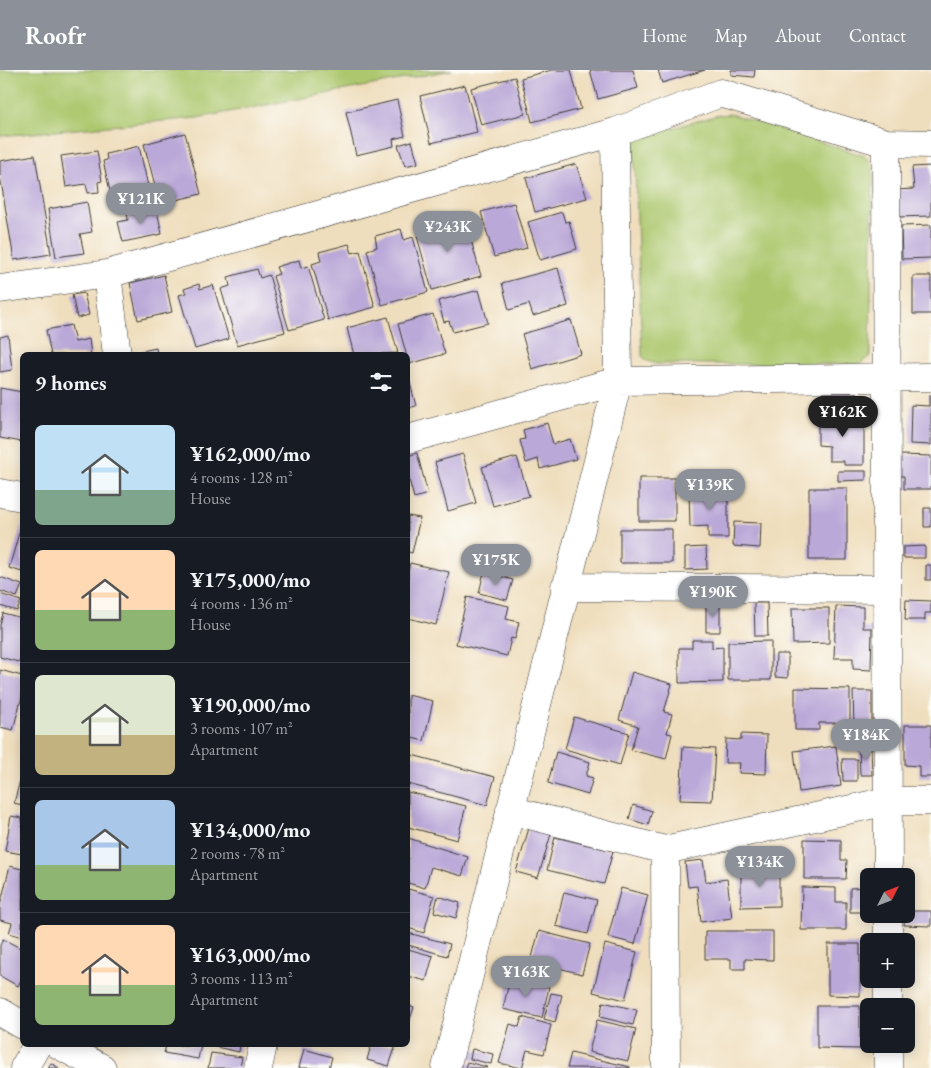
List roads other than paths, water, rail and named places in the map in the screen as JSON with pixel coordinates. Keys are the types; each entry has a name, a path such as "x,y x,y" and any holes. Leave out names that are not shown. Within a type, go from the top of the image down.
{"street":[{"path":"0,289 107,274 615,132 721,93 886,143 931,144"},
{"path":"446,1068 618,381 615,132"},
{"path":"886,143 888,868"},
{"path":"107,274 116,352"},
{"path":"410,438 618,381 886,376 931,377"},
{"path":"565,587 886,589"},
{"path":"510,810 665,850 888,801 931,801"},
{"path":"665,850 666,1068"},
{"path":"0,1012 20,1024"},
{"path":"24,1068 36,1047"},
{"path":"63,1047 102,1068"},
{"path":"258,1068 263,1047"},
{"path":"888,1053 888,1068"}]}
